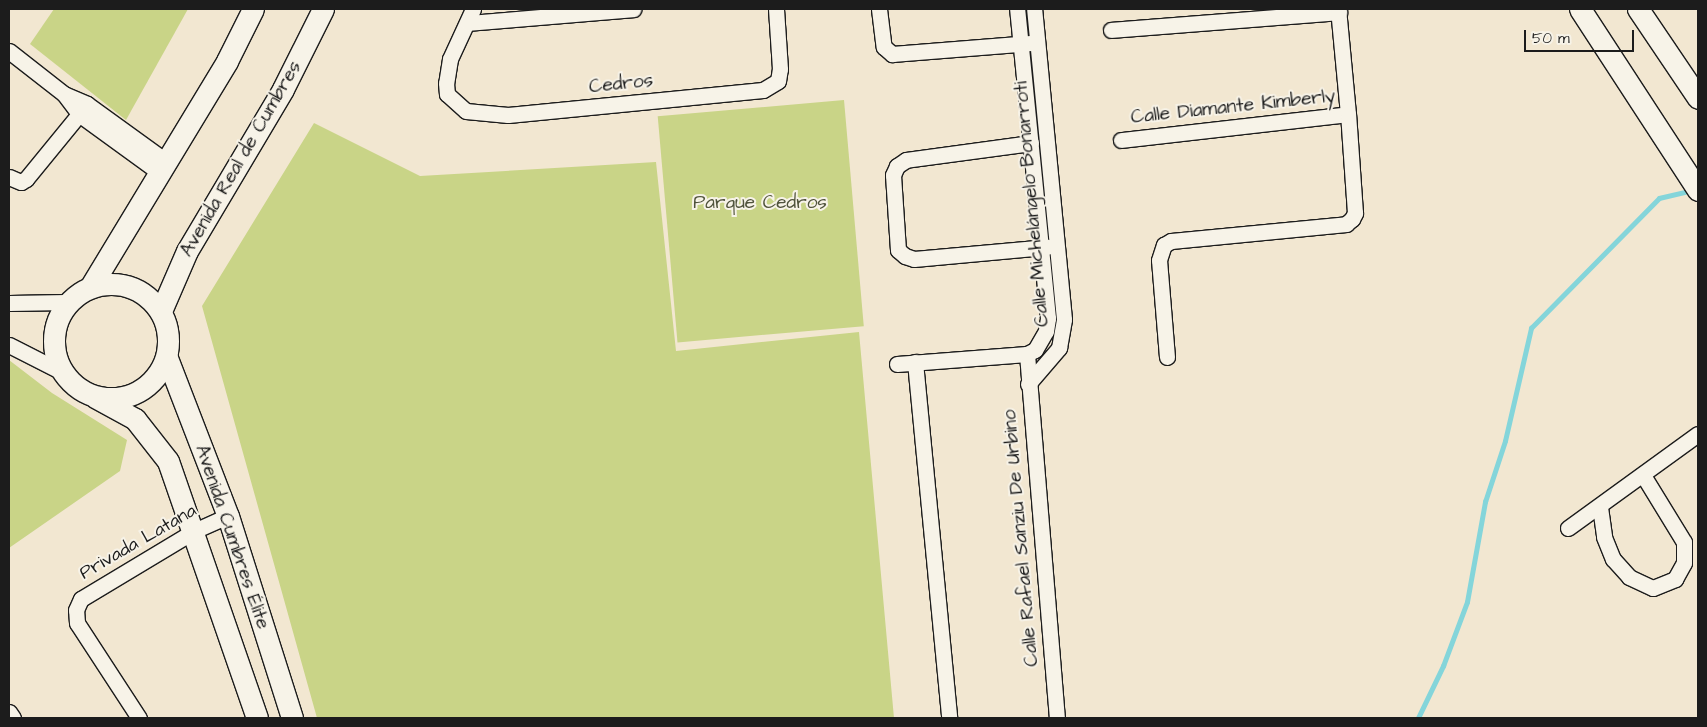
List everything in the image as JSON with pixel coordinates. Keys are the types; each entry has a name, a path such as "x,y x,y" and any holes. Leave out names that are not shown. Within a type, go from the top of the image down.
{"street":[{"path":"62,372 55,355 53,336 58,318 67,302 91,286 227,61 253,9"},
{"name":"Avenida Real de Cumbres","path":"161,311 187,251 283,89 323,9"},
{"path":"470,16 633,9"},
{"name":"Cedros","path":"470,16 450,59 446,83 448,94 466,111 508,115 763,90 778,81 781,60 776,9"},
{"path":"879,9 884,47 892,54 1037,43"},
{"name":"Calle Michelángelo Bonarroti","path":"1017,9 1048,318 1042,342 1035,350 1027,354"},
{"name":"Calle Michelángelo Bonarroti","path":"1028,384 1052,359 1064,333 1034,9"},
{"path":"1580,9 1698,190"},
{"path":"1638,9 1698,98"},
{"path":"1111,30 1339,10 1355,213 1346,224 1171,241 1164,245 1159,260 1167,357"},
{"path":"9,51 83,110 163,167"},
{"path":"9,177 21,182 26,179 83,110"},
{"name":"Calle Diamante Kimberly","path":"1121,140 1348,114"},
{"path":"1031,143 906,160 897,166 893,174 898,250 905,256 914,258 1056,246"},
{"path":"9,345 62,372 76,387 95,396 117,399 139,392 156,378 167,358 169,334 161,311 148,296 130,286 111,283 91,286"},
{"path":"9,303 37,300 67,302"},
{"path":"897,364 1027,354"},
{"name":"Calle Rafael Sanziu De Urbino","path":"1027,354 1057,718"},
{"name":"Avenida Cumbres Élite","path":"167,358 228,516 292,718"},
{"path":"915,362 949,718"},
{"name":"Avenida Cumbres Élite","path":"95,396 135,419 154,440 178,484 257,718"},
{"path":"1568,528 1600,507 1698,434"},
{"path":"1600,507 1604,537 1613,559 1629,577 1653,588 1675,579 1684,563 1684,542 1643,475"},
{"name":"Privada Latana","path":"139,718 77,623 76,610 81,599 194,531 228,516"},
{"path":"9,712 13,718"}],"green space":[{"path":"54,9 188,9 126,120 30,44"},
{"name":"Parque Cedros","path":"844,100 864,326 677,342 658,116"},
{"path":"314,123 420,176 656,162 676,351 859,332 894,718 317,718 202,306"},
{"path":"9,360 52,393 127,440 120,471 9,548"}],"waterway":[{"path":"1418,718 1443,666 1467,602 1485,502 1505,441 1531,328 1659,198 1690,191"}]}
